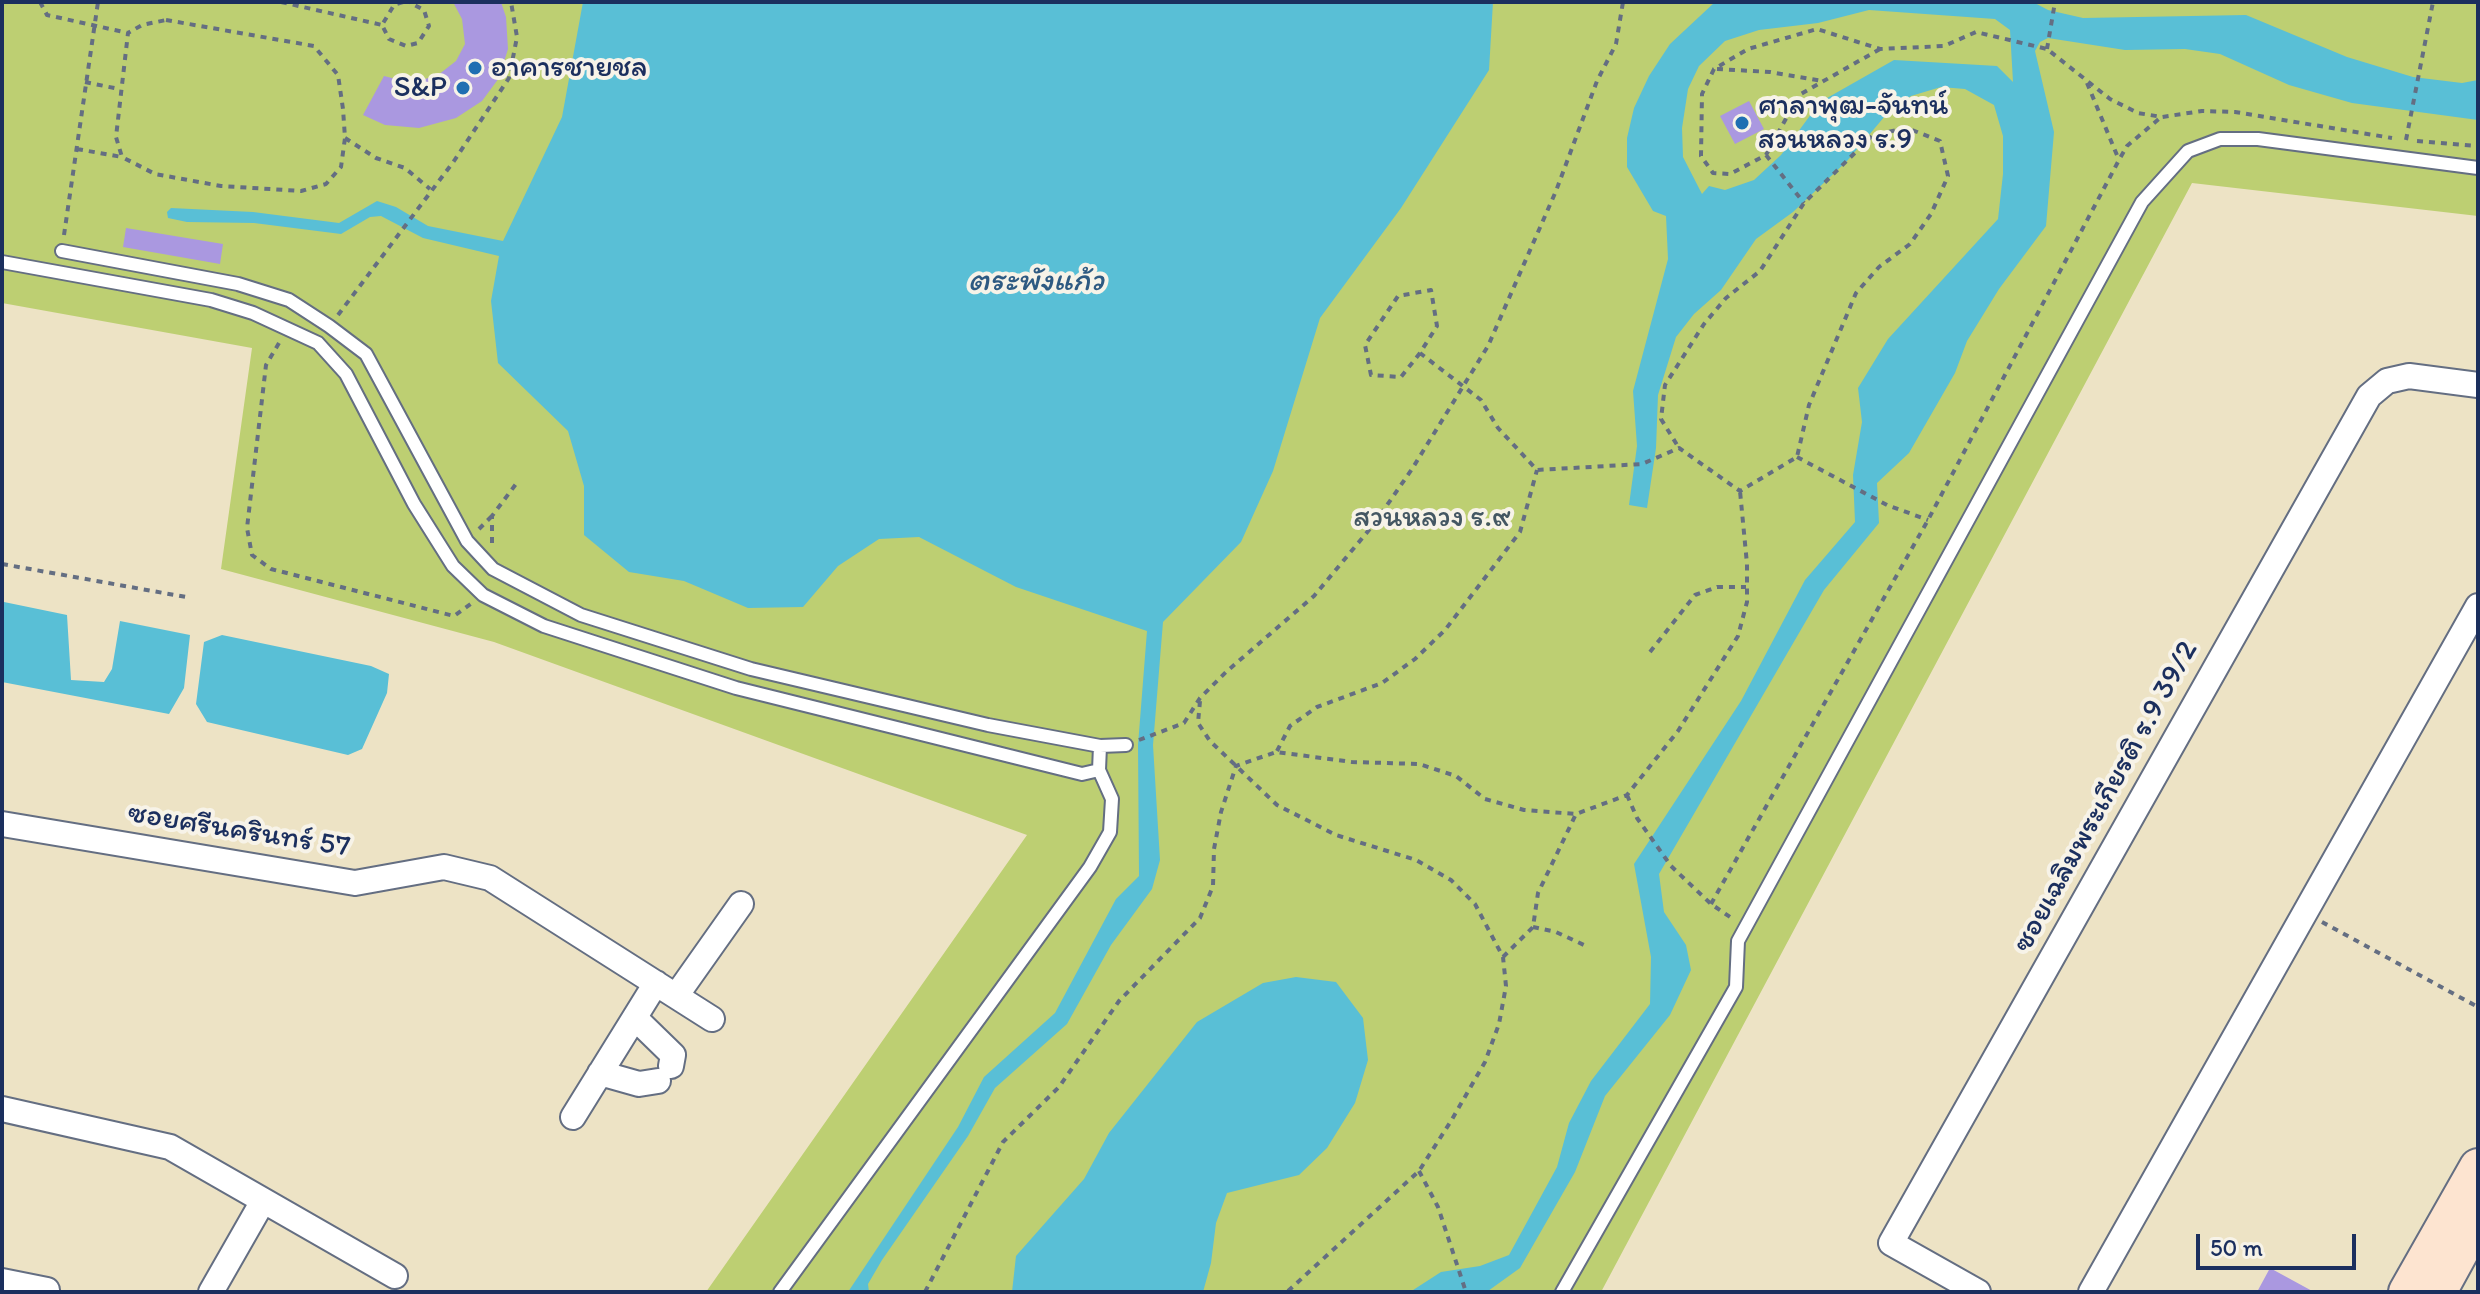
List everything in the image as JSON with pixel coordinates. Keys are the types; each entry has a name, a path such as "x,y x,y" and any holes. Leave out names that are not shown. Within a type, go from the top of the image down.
{"main road":[{"path":"2407,1292 2478,1167"},
{"path":"2438,1292 2467,1254 2478,1219"}],"street":[{"name":"ซอยเฉลิมพระเกียรติ ร.9 39/2","path":"1978,1292 1891,1243 2369,396 2387,381 2409,376 2478,385"},
{"path":"2091,1292 2478,606"},
{"name":"ซอยศรีนครินทร์ 57","path":"2,824 355,883 444,867 490,878 712,1019"},
{"path":"573,1117 635,1018 666,989 741,904"},
{"path":"600,1073 639,1084 664,1074 673,1055 635,1018"},
{"path":"2,1109 170,1147 395,1276"},
{"path":"211,1292 263,1201"},
{"path":"2,1281 47,1290"}],"lane":[{"path":"1562,1292 1736,987 1738,941 1745,927 2142,202 2188,151 2220,139 2258,139 2478,168"},
{"path":"62,251 238,284 289,300 329,326 366,354 467,541 493,569 581,615 751,669 988,725 1100,746 1126,745"},
{"path":"2,262 211,300 288,328 318,343 346,374 414,504 445,554 483,595 544,626 736,688 1082,774 1099,770"},
{"path":"780,1292 1090,867 1110,832 1112,799 1099,770 1100,746"}],"path":[{"path":"40,2 47,15 128,33 142,25 166,20 314,46 338,75 345,138 341,167 326,184 301,191 221,186 155,174 122,157 76,149"},
{"path":"62,251 98,2"},
{"path":"281,2 382,25 396,44 418,43 429,26 424,10 409,2"},
{"path":"382,25 394,5 403,2"},
{"path":"329,326 462,150 509,78 517,37 511,2"},
{"path":"1126,745 1184,723 1200,698 1314,596 1374,524 1466,386 1488,346 1556,191 1597,81 1616,44 1623,2"},
{"path":"2046,48 2055,2"},
{"path":"2406,140 2413,118 2433,2"},
{"path":"1880,49 1799,95 1768,157 1730,174 1713,173 1701,156 1702,94 1714,69 1748,49 1817,29 1880,49 1944,46 1976,32 2006,37 2046,48 2110,99 2138,113 2162,117 2202,111 2235,112 2406,140 2478,146"},
{"path":"122,157 116,137 119,89 128,33"},
{"path":"1714,69 1770,72 1824,81"},
{"path":"2086,81 2119,160"},
{"path":"85,82 119,89"},
{"path":"1711,904 1928,520 2127,146 2162,117"},
{"path":"925,1292 1003,1142 1059,1087 1119,1001 1200,918 1213,886 1214,849 1229,783 1236,766 1276,752 1352,762 1419,764 1456,776 1485,799 1524,810 1576,814 1627,795 1678,731 1738,636 1746,587 1746,524 1740,491 1679,448 1661,419 1665,385 1704,324 1726,298 1760,271 1804,203 1873,135 1907,128 1940,141 1948,176 1937,201 1910,244 1879,267 1856,293 1839,325 1809,405 1797,457 1740,491"},
{"path":"345,138 376,158 405,168 430,189"},
{"path":"1768,157 1804,203"},
{"path":"1431,290 1437,326 1420,353 1401,377 1371,375 1365,345 1398,296 1431,290"},
{"path":"288,328 266,365 247,528 252,555 271,569 454,616 483,595"},
{"path":"1420,353 1481,400 1498,428 1537,470"},
{"path":"1537,470 1642,464 1679,448"},
{"path":"1797,457 1887,505 1928,520"},
{"path":"1276,752 1290,726 1317,707 1382,683 1415,659 1445,630 1520,532 1537,470"},
{"path":"493,569 492,516 516,484"},
{"path":"2,564 186,597"},
{"path":"1650,652 1695,595 1717,587 1746,587"},
{"path":"1200,698 1198,723 1210,741 1277,805 1369,848 1416,860 1451,880 1475,904 1503,957 1506,986 1499,1024 1485,1062 1419,1171 1287,1292"},
{"path":"1627,795 1647,832 1671,866 1711,904 1745,927"},
{"path":"1503,957 1533,927 1538,893 1576,814"},
{"path":"2304,912 2478,1007"},
{"path":"1533,927 1556,932 1584,945"},
{"path":"1419,1171 1438,1207 1466,1292"}],"green space":[{"name":"สวนหลวง ร.๙","path":"2,2 2478,2 2478,216 2192,183 1601,1292 706,1292 1027,835 494,642 221,569 252,348 2,303"}],"water":[{"name":"ตระพังแก้ว","path":"583,2 1493,2 1489,70 1401,208 1320,318 1273,471 1241,542 1163,622 1153,745 1160,860 1152,889 1111,945 1067,1024 995,1088 968,1136 882,1260 868,1284 869,1292 848,1292 958,1127 984,1077 1055,1013 1116,899 1139,876 1138,745 1147,631 1016,587 919,537 879,539 838,566 803,607 748,608 684,581 629,572 584,535 584,486 568,431 498,363 491,301 499,256 423,238 381,216 370,217 341,234 254,223 187,222 168,218 167,212 171,208 253,212 339,223 377,201 396,207 428,226 503,241 562,117"},
{"path":"1715,2 2033,2 2048,10 2083,18 2246,15 2347,57 2413,77 2462,83 2478,80 2478,120 2352,103 2289,85 2220,54 2185,49 2125,50 2048,38 2040,42 2035,51 2054,132 2046,226 1999,289 1967,341 1955,373 1909,453 1877,483 1879,523 1824,590 1659,874 1664,912 1686,945 1691,970 1670,1015 1605,1096 1575,1172 1520,1268 1488,1291 1410,1292 1441,1272 1480,1266 1509,1255 1557,1167 1569,1123 1591,1081 1650,1004 1651,957 1634,864 1741,701 1805,580 1855,522 1853,475 1862,422 1858,388 1888,339 1998,219 2003,136 1994,105 1965,89 1941,87 1911,96 1885,116 1847,161 1793,212 1756,239 1721,290 1694,314 1676,337 1658,395 1656,448 1647,508 1629,505 1637,446 1633,391 1668,259 1666,216 1653,211 1627,167 1627,138 1634,108 1649,76 1670,44","holes":["1869,10 1995,19 2010,30 2013,82 1997,66 1894,60 1820,102 1781,155 1754,180 1725,190 1709,186 1702,194 1683,157 1682,128 1688,89 1699,66 1725,41 1759,30 1818,23"]},
{"path":"4,602 67,615 71,680 104,682 112,669 120,621 190,635 184,688 169,714 2,682"},
{"path":"222,635 371,666 389,674 387,693 362,749 348,755 207,722 196,704 204,642"},
{"path":"1296,977 1336,982 1363,1018 1368,1060 1355,1103 1327,1148 1299,1175 1227,1193 1216,1223 1211,1263 1203,1292 1012,1292 1016,1256 1084,1179 1109,1133 1197,1022 1263,983"}],"building":[{"name":"อาคารชายชล","path":"453,2 501,2 506,17 508,49 499,78 482,101 456,118 419,128 385,125 363,115 384,76 412,83 438,75 456,61 465,44 462,19"},
{"name":"ศาลาพุฒ-จันทน์ สวนหลวง ร.9","path":"1749,101 1764,129 1735,144 1720,116"},
{"path":"126,228 223,244 220,264 123,247"},
{"path":"2270,1268 2314,1292 2257,1292"}],"place":[{"name":"อาคารชายชล","path":"475,68"},
{"name":"S&P","path":"463,88"},
{"name":"ศาลาพุฒ-จันทน์ สวนหลวง ร.9","path":"1742,123"}]}
